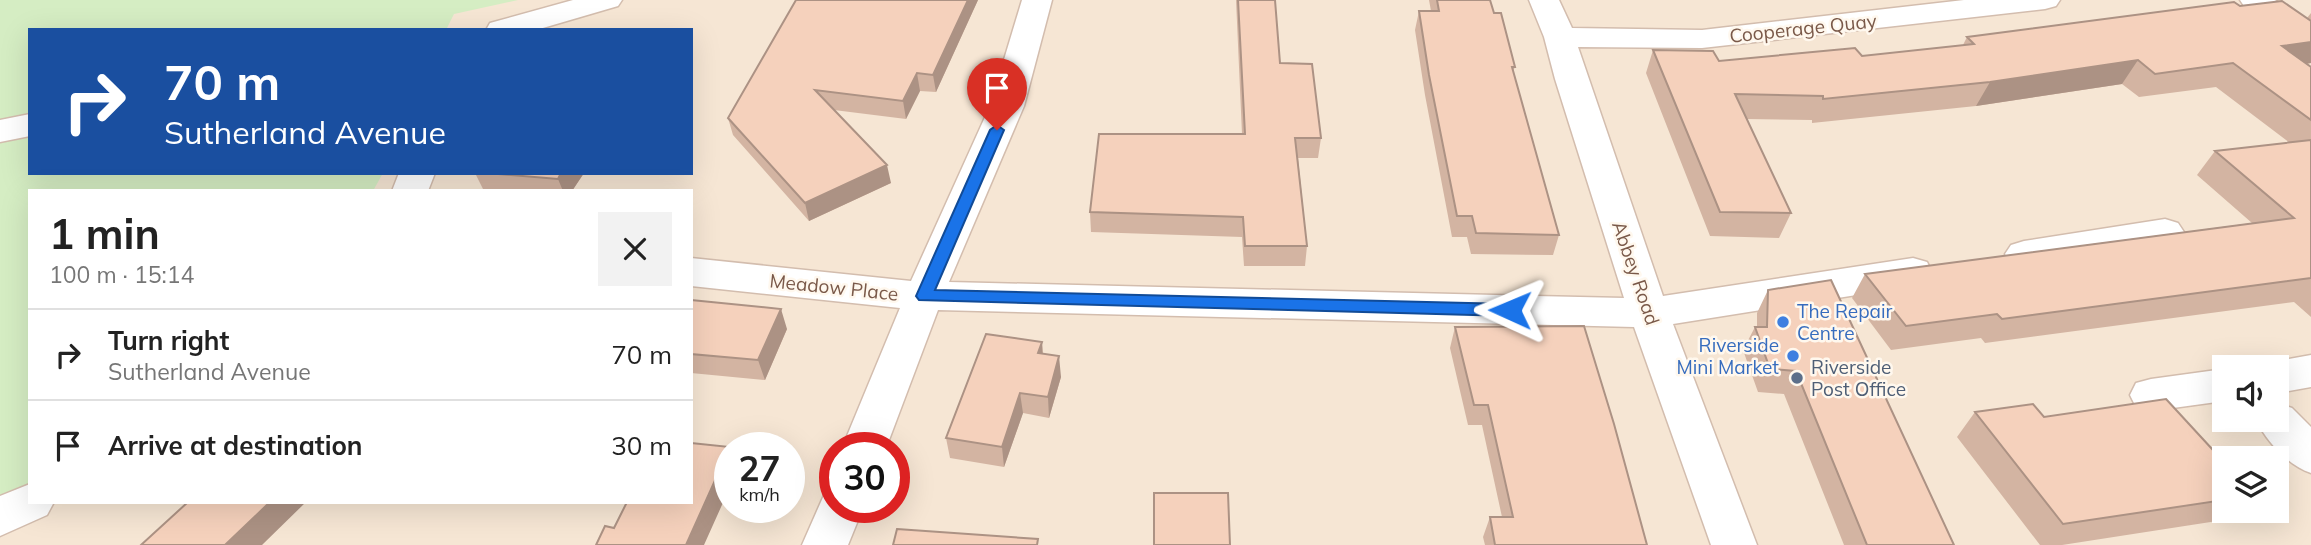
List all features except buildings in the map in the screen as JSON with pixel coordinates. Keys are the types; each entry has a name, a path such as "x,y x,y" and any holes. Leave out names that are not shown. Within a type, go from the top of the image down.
{"street":[{"path":"508,28 607,0"},
{"path":"870,432 1007,106 1037,0"},
{"name":"Abbey Road","path":"1544,0 1560,37 1571,79 1649,313 1734,545"},
{"name":"Cooperage Quay","path":"1560,37 1702,39 2045,0"},
{"path":"2255,0 2311,39"},
{"path":"0,131 28,125"},
{"path":"1988,260 2165,232"},
{"name":"Meadow Place","path":"693,272 925,296 1649,313 1948,266"},
{"path":"2289,374 2311,371"},
{"path":"2151,395 2212,387"},
{"path":"2289,432 2311,455"},
{"path":"0,517 28,503"},
{"path":"825,545 834,523"}],"shaded area":[{"path":"0,0 2311,0 2311,545 0,545"}],"green space":[{"path":"0,0 518,0 454,14 447,28 28,28 28,175 382,175 374,189 28,189 28,486 0,500"}],"place":[{"name":"The Repair Centre","path":"1783,322"},
{"name":"Riverside Mini Market","path":"1793,356"},
{"name":"Riverside Post Office","path":"1797,378"}],"route":[{"path":"997,130 925,296 1510,310"}]}
